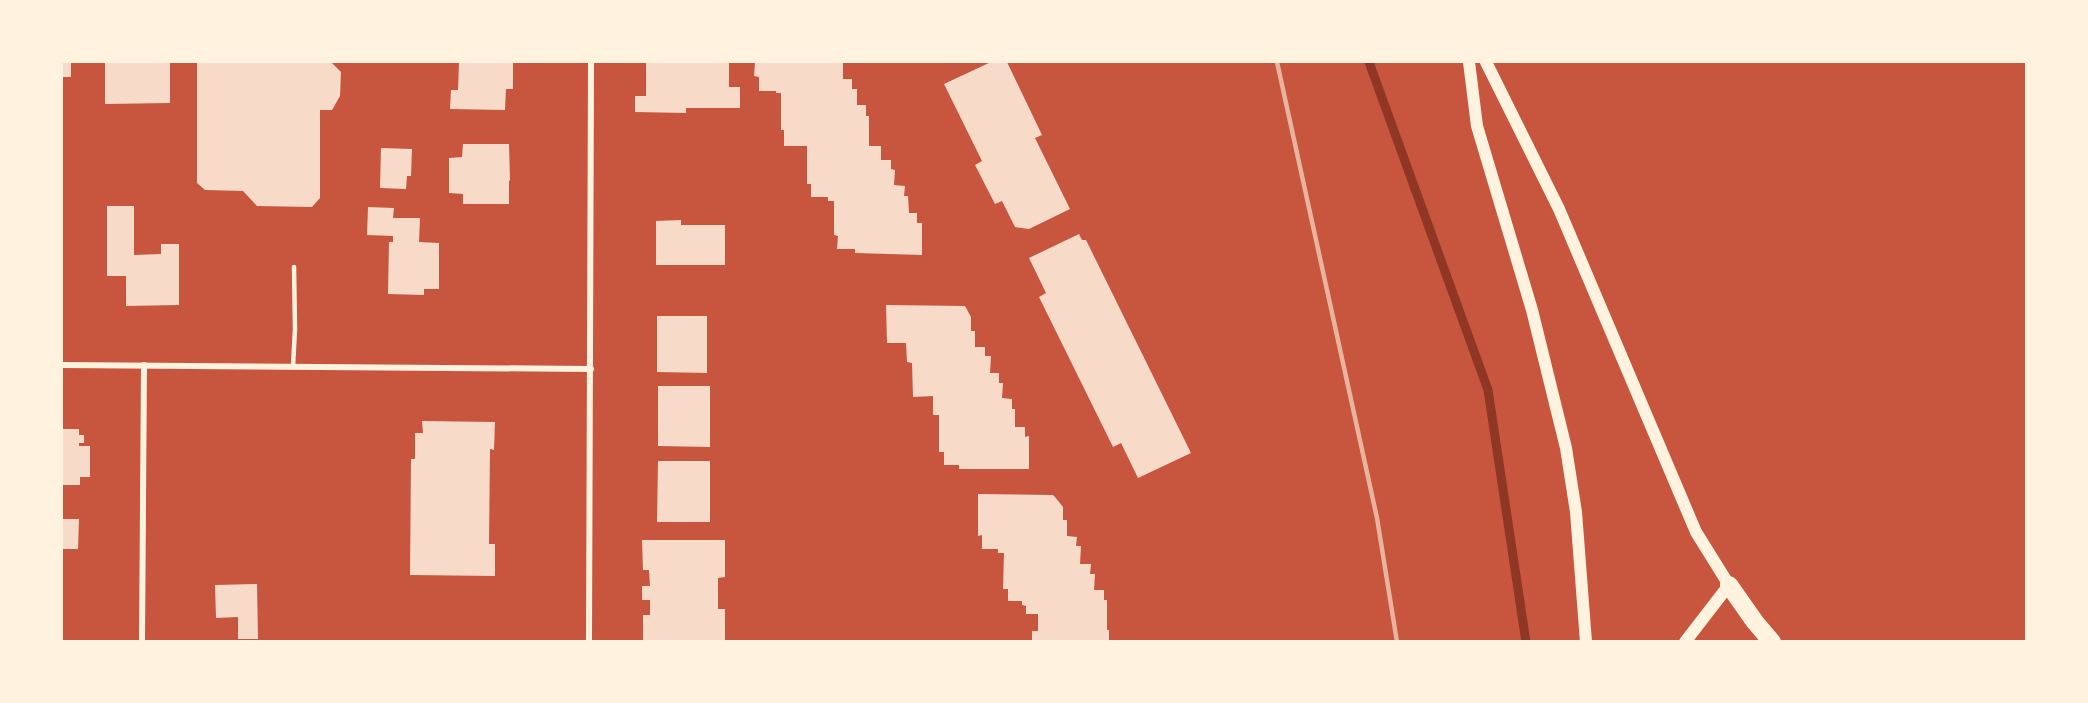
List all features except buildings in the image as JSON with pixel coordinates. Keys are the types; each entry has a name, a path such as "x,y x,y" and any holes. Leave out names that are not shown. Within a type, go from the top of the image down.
{"highway":[{"path":"1729,585 1772,642"}],"main road":[{"path":"1469,62 1477,126 1532,310 1566,448 1576,512 1586,642"},
{"path":"1486,62 1559,209 1696,532 1729,585 1685,642"}],"street":[{"path":"589,642 591,62"},
{"path":"62,365 591,369"},
{"path":"142,642 144,365"}],"lane":[{"path":"293,366 294,267"}],"waterway":[{"path":"1369,62 1488,390 1526,642"}],"railway":[{"path":"1277,62 1377,518 1397,642"}]}
